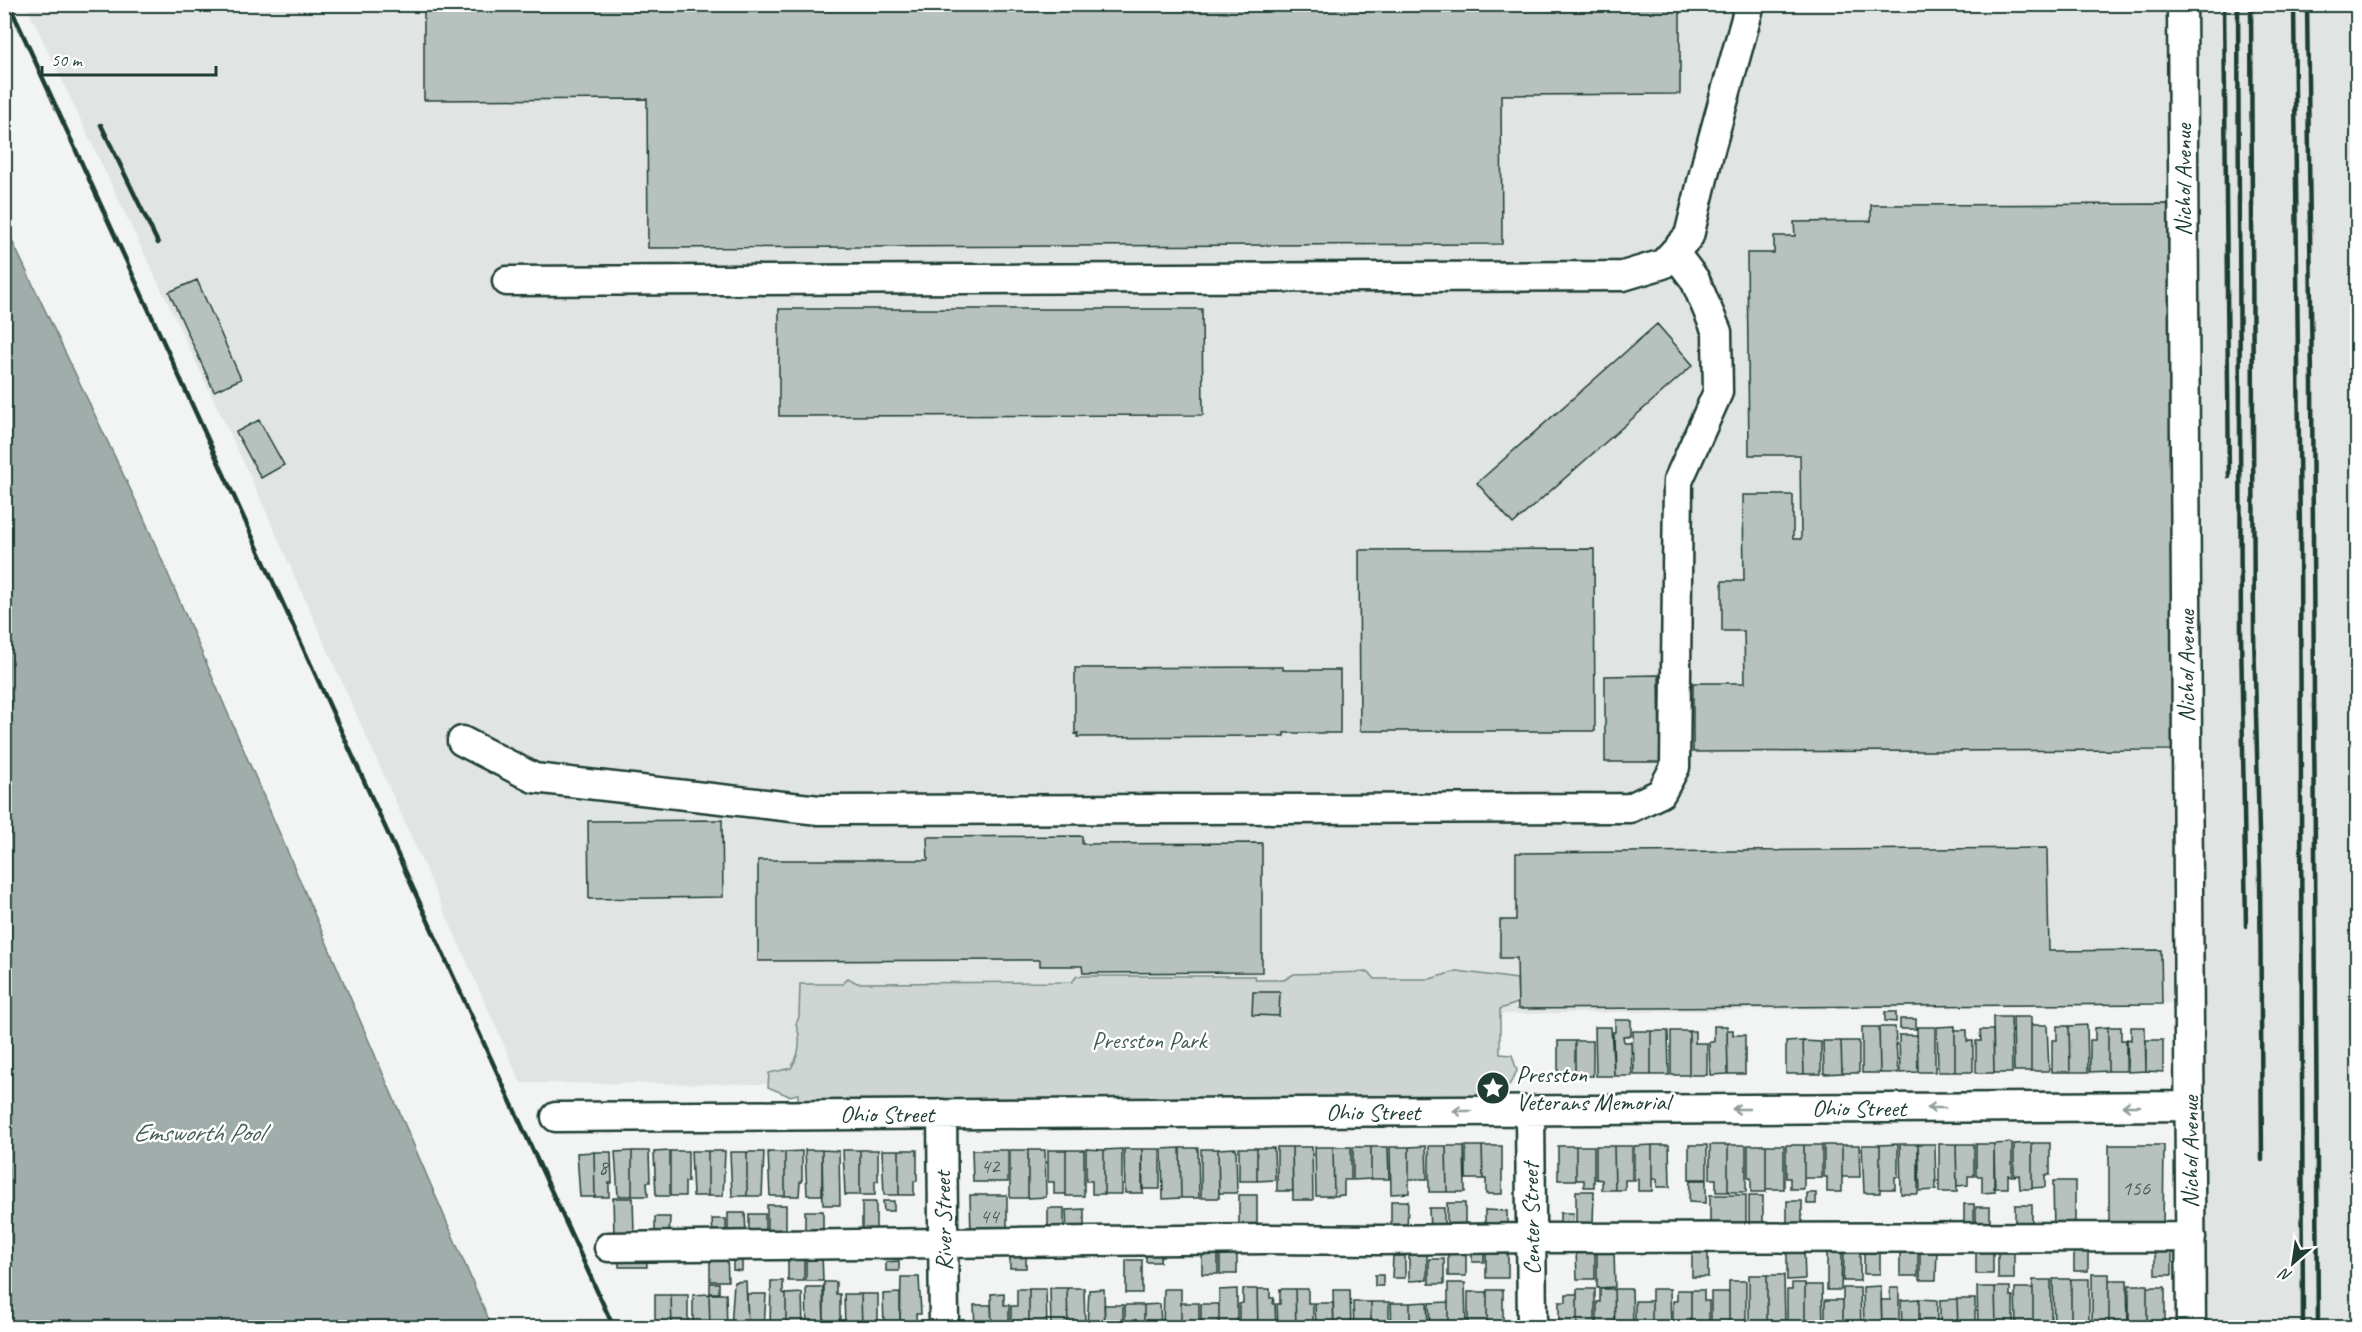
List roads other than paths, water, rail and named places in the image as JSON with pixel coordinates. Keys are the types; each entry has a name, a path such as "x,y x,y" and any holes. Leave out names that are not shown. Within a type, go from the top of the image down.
{"street":[{"path":"507,281 1623,276 1663,264 1689,236 1750,4"},
{"name":"Nichol Avenue","path":"2182,4 2191,1328"},
{"path":"462,741 534,778 819,810 1630,808 1661,793 1675,767 1678,482 1718,392 1717,332 1695,280 1674,252"},
{"name":"Ohio Street","path":"556,1117 2189,1106"},
{"name":"Center Street","path":"1530,1111 1532,1328"},
{"name":"River Street","path":"942,1114 944,1328"},
{"path":"609,1247 1530,1238 2191,1237"}],"water":[{"name":"Emsworth Pool","path":"5,226 143,516 492,1327 5,1327"}],"railway":[{"path":"9,4 614,1328"},
{"path":"2224,4 2229,477"},
{"path":"2238,4 2241,633 2246,926"},
{"path":"2251,4 2254,634 2260,872 2262,1160"},
{"path":"2294,4 2300,536 2303,1328"},
{"path":"2307,4 2312,382 2318,1328"},
{"path":"101,125 158,243"}],"place":[{"name":"Presston Veterans Memorial","path":"1493,1088"}],"park label":[{"name":"Presston Park","path":"1149,1040"}]}
